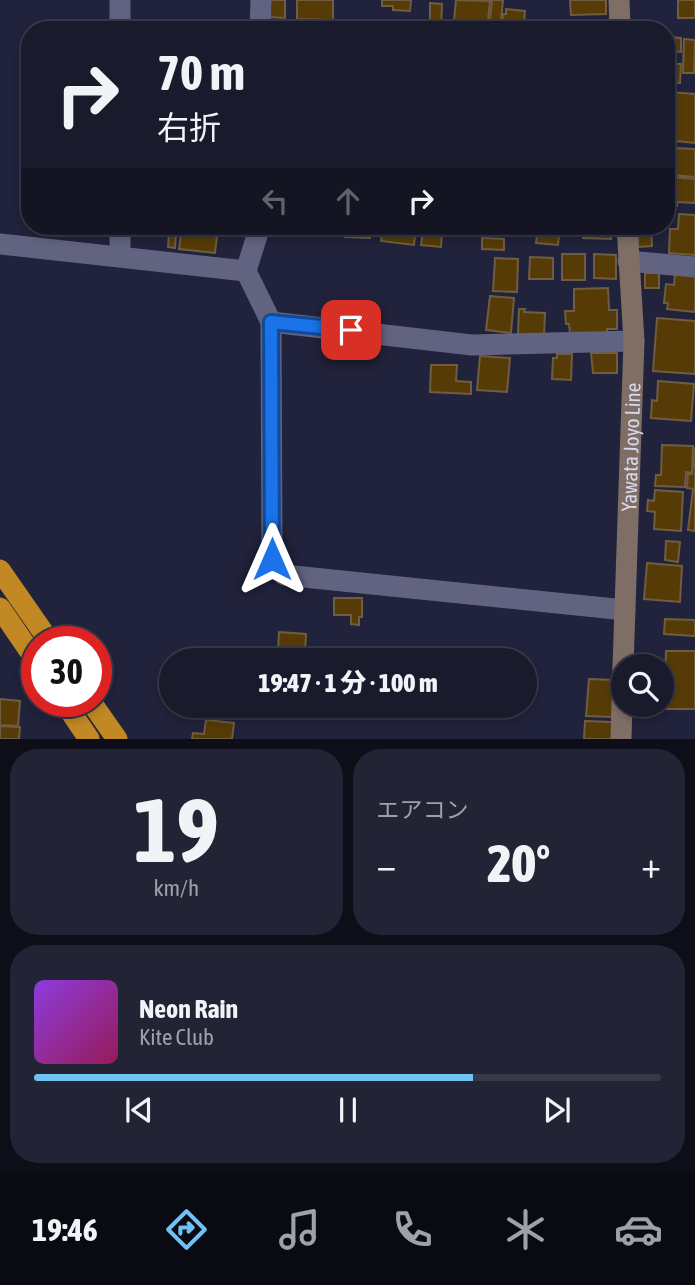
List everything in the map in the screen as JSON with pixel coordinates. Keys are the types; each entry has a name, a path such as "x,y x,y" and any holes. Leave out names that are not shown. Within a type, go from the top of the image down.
{"highway":[{"path":"0,570 39,626"},
{"path":"0,608 21,639"},
{"path":"74,717 89,739"},
{"path":"102,717 117,739"}],"main road":[{"path":"619,0 620,21"},
{"name":"Yawata Joyo Line","path":"623,654 634,341 627,235"},
{"name":"Yawata Joyo Line","path":"621,739 622,717"}],"street":[{"path":"120,0 120,21"},
{"path":"260,21 261,0"},
{"path":"120,235 120,256"},
{"path":"257,235 246,271 271,322 272,559 284,575 625,610"},
{"path":"0,244 246,271"},
{"path":"628,261 695,267"},
{"path":"271,322 472,345 634,341"}],"building":[{"path":"270,0 285,0 285,18 269,17"},
{"path":"297,0 333,0 333,20 297,19"},
{"path":"382,0 411,0 410,11 382,6"},
{"path":"456,0 490,1 488,21 454,21"},
{"path":"492,0 503,0 501,21 490,21"},
{"path":"570,0 606,0 606,14 571,15"},
{"path":"678,0 695,0 695,18 678,18"},
{"path":"430,3 442,4 441,21 430,21"},
{"path":"506,9 525,11 524,21 502,21 503,14 506,14"},
{"path":"675,38 681,38 681,52 675,51"},
{"path":"684,39 695,40 694,73 683,73"},
{"path":"675,64 681,64 680,83 675,83"},
{"path":"675,92 695,94 695,143 675,141"},
{"path":"675,148 695,149 695,177 675,175"},
{"path":"675,177 695,179 695,203 677,202 677,206"},
{"path":"679,214 695,215 695,255 669,253 670,235 675,235 675,229 678,229"},
{"path":"169,235 176,235 175,248 168,247"},
{"path":"181,235 217,235 215,253 179,249"},
{"path":"345,235 370,235 370,238"},
{"path":"382,235 415,235 414,245 381,241"},
{"path":"422,235 442,235 441,247 421,245"},
{"path":"537,235 559,235 558,245 536,243"},
{"path":"583,235 611,235 611,239 583,238"},
{"path":"637,235 651,235 652,246 638,247"},
{"path":"482,238 504,239 504,250 482,249"},
{"path":"562,254 585,254 585,280 562,280"},
{"path":"594,254 616,255 616,279 594,278"},
{"path":"530,257 553,258 553,279 529,279"},
{"path":"495,258 518,259 517,292 493,291"},
{"path":"645,273 659,273 659,288 645,288"},
{"path":"675,274 695,275 695,312 667,309 668,303 664,303 666,284 674,285"},
{"path":"608,288 609,310 617,310 617,329 607,329 607,333 570,334 565,311 574,311 574,289"},
{"path":"490,296 514,298 511,333 486,330"},
{"path":"519,309 525,309 524,312 545,313 544,335 518,334"},
{"path":"657,318 695,321 695,374 653,371"},
{"path":"591,353 617,353 617,373 593,373"},
{"path":"557,354 572,354 571,380 552,379 553,358 557,358"},
{"path":"480,356 510,358 507,392 477,390"},
{"path":"431,365 457,365 456,381 471,382 471,394 430,392"},
{"path":"658,381 694,384 691,421 651,418 652,400 657,401"},
{"path":"662,445 693,446 692,473 686,472 685,487 655,486 656,475 661,475"},
{"path":"695,447 695,531 688,530 693,489 687,488 688,474 692,474"},
{"path":"655,490 683,492 681,531 654,529 655,512 647,511 648,500 654,501"},
{"path":"666,541 680,542 678,562 665,560"},
{"path":"647,563 682,566 680,602 644,599"},
{"path":"334,598 362,598 359,625 351,624 351,615 334,615"},
{"path":"665,619 695,620 695,636 664,634"},
{"path":"279,632 306,634 305,648 278,648"},
{"path":"666,651 695,651 695,709 674,709 674,654 666,654"},
{"path":"589,679 611,680 611,717 586,716"},
{"path":"0,699 20,701 18,726 0,725"},
{"path":"206,720 234,723 232,739 192,739 193,733 204,734"},
{"path":"585,721 613,722 612,739 584,739"},
{"path":"0,726 20,727 19,739 0,739"}],"route":[{"path":"272,559 271,322 351,330"}]}
